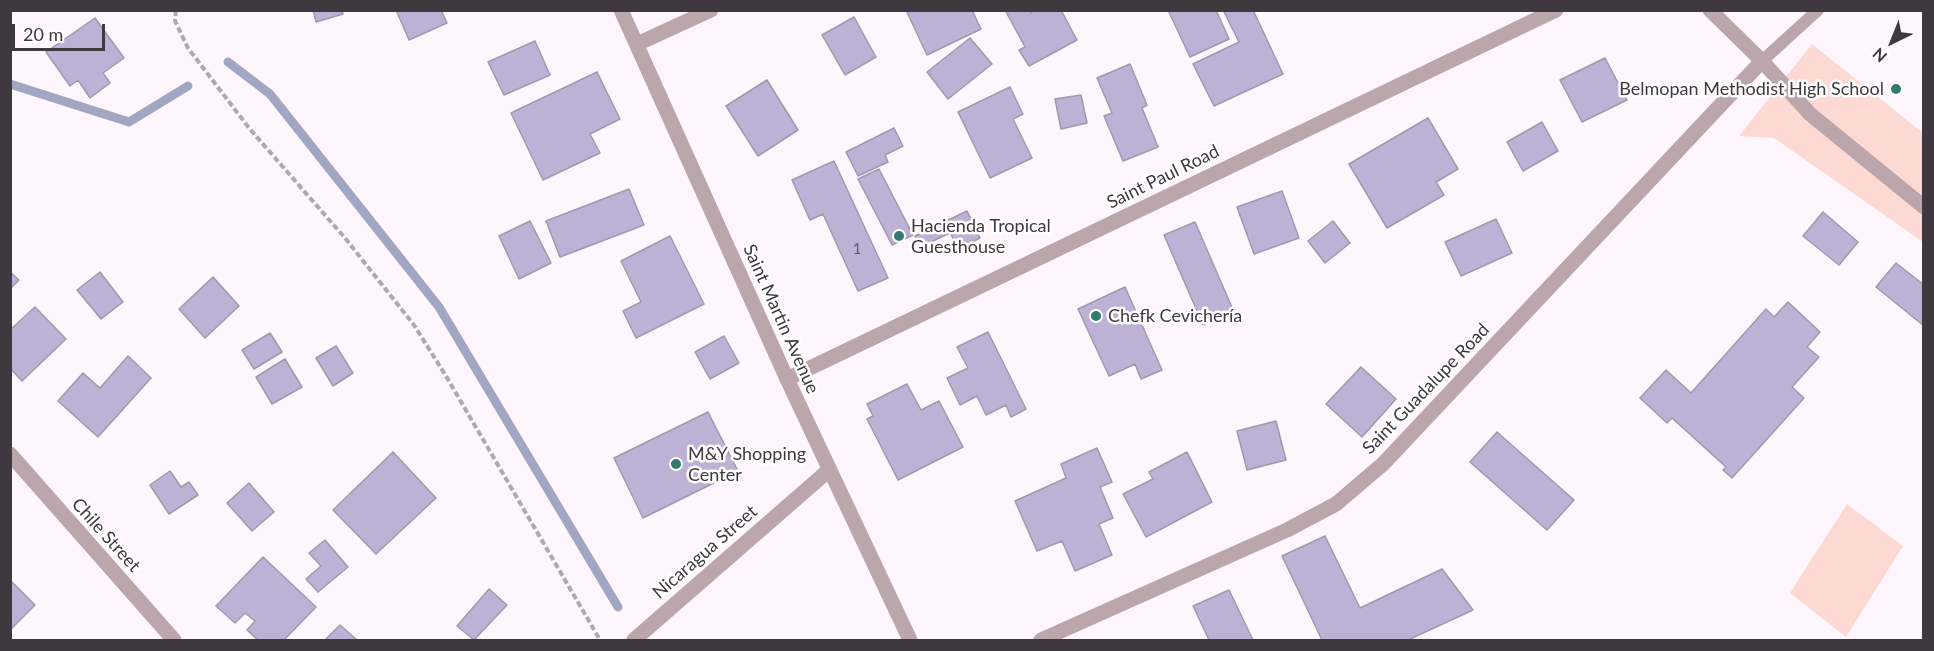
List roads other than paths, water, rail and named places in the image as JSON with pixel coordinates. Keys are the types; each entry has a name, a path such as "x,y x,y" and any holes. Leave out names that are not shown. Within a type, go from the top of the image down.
{"street":[{"name":"Saint Martin Avenue","path":"621,10 787,379 910,640"},
{"path":"637,44 711,10"},
{"name":"Saint Paul Road","path":"787,379 1556,10"},
{"path":"1710,10 1762,61 1810,114 1923,207"},
{"name":"Saint Guadalupe Road","path":"1041,640 1287,530 1336,504 1383,464 1762,61"},
{"name":"Chile Street","path":"10,454 174,640"},
{"name":"Nicaragua Street","path":"634,640 829,470"}],"lane":[{"path":"1762,61 1818,10"}],"waterway":[{"path":"228,62 270,94 439,307 618,607"},
{"path":"10,84 129,122 188,86"}],"place":[{"name":"Belmopan Methodist High School","path":"1896,89"},
{"name":"Hacienda Tropical Guesthouse","path":"899,236"},
{"name":"Chefk Cevichería","path":"1096,316"},
{"name":"M&Y Shopping Center","path":"676,464"}]}
